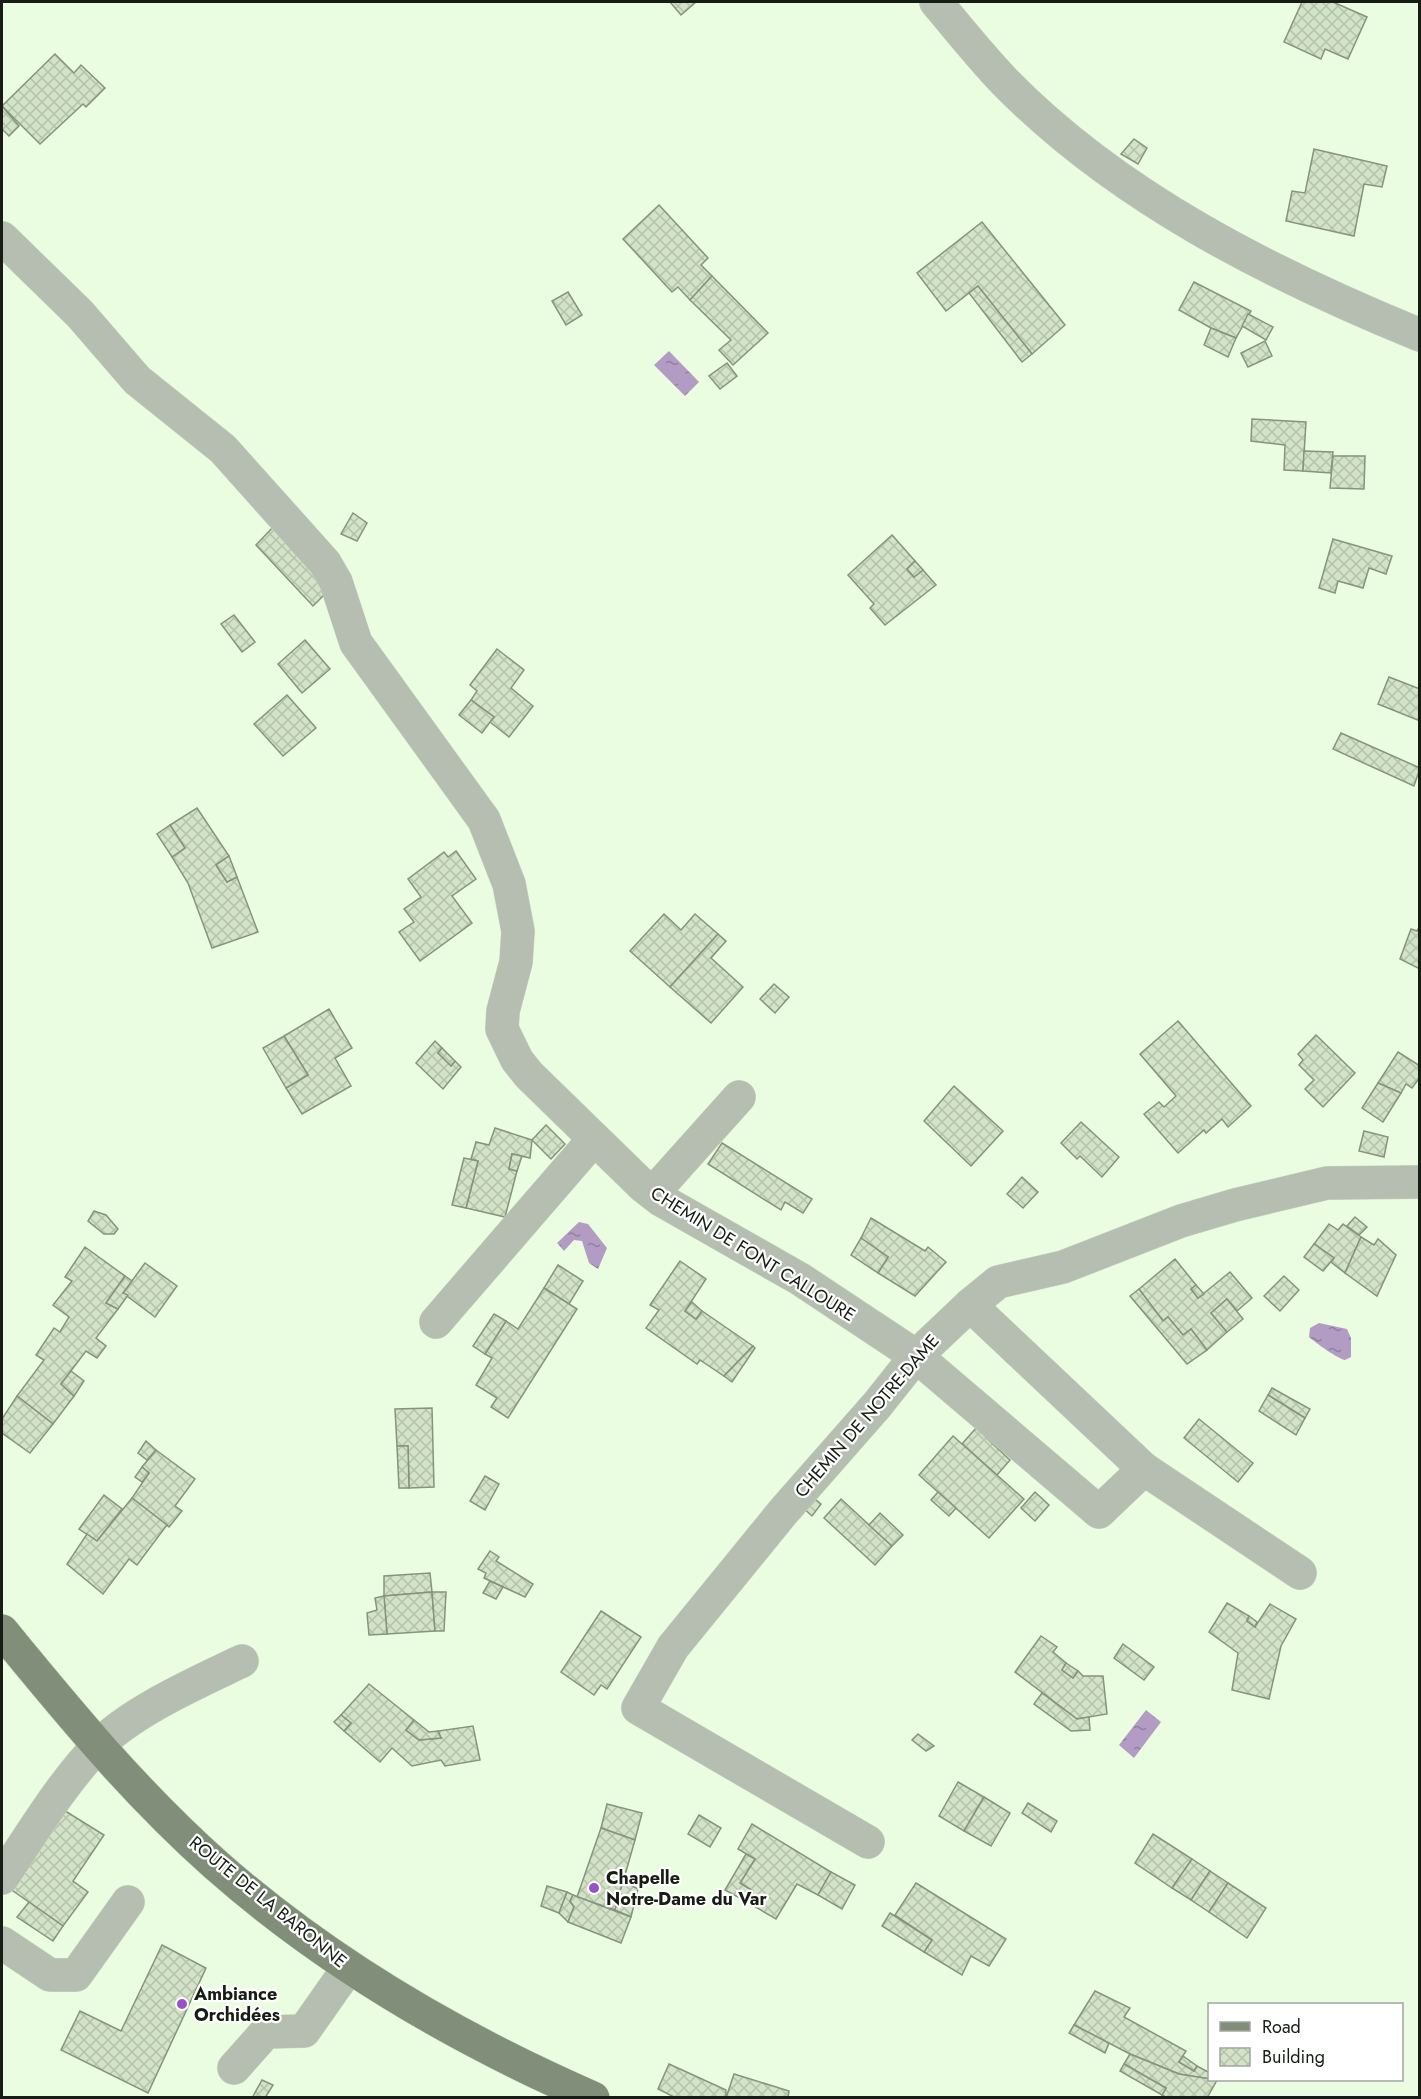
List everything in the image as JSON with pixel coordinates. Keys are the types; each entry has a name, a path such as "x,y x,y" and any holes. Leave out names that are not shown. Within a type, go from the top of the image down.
{"main road":[{"name":"ROUTE DE LA BARONNE","path":"2,1631 97,1747 217,1866 349,1967 447,2025 580,2095"}],"street":[{"path":"936,2 1005,81 1065,135 1130,185 1208,234 1363,312 1419,335"},
{"name":"CHEMIN DE FONT CALLOURE","path":"2,238 80,314 137,380 223,449 325,563 336,582 356,643 484,820 509,884 518,931 516,962 503,1011 502,1029 517,1060 529,1075 653,1193 800,1279 916,1356 1099,1512 1144,1469"},
{"path":"653,1193 739,1097"},
{"path":"436,1322 594,1139"},
{"name":"CHEMIN DE NOTRE-DAME","path":"868,1842 638,1708 674,1647 783,1512 877,1406 916,1356 998,1282 1063,1267 1181,1221 1235,1205 1327,1184 1419,1182"},
{"path":"970,1305 1144,1469 1300,1573"},
{"path":"2,1878 56,1799 97,1747 135,1718 199,1681 242,1661"},
{"path":"2,1943 50,1975 76,1976 128,1902"},
{"path":"234,2068 266,2032 304,2031 349,1967"}],"water":[{"path":"669,351 699,382 685,396 654,365"},
{"path":"579,1222 588,1224 607,1248 598,1269 589,1263 582,1241 574,1240 564,1251 557,1243"},
{"path":"1319,1323 1347,1329 1351,1338 1351,1357 1342,1359 1309,1337 1310,1328"},
{"path":"1146,1710 1161,1722 1134,1758 1119,1745"}],"building":[{"path":"670,2 696,2 681,15"},
{"path":"1302,2 1333,2 1367,17 1348,59 1325,49 1321,59 1284,42"},
{"path":"55,54 74,73 81,65 105,88 86,107 83,104 40,144 2,106"},
{"path":"2,106 19,126 9,136 2,129"},
{"path":"1134,139 1147,148 1138,164 1121,154"},
{"path":"1314,149 1387,166 1382,187 1364,184 1354,236 1286,221 1292,191 1305,193"},
{"path":"659,205 708,258 701,265 712,276 690,300 678,287 672,292 623,239"},
{"path":"982,222 1065,325 1032,354 978,286 946,311 917,273"},
{"path":"712,276 768,333 733,365 719,350 731,340 690,300"},
{"path":"1194,282 1251,311 1236,338 1211,328 1179,310"},
{"path":"978,286 1032,354 1022,362 969,293"},
{"path":"568,292 582,315 566,325 552,301"},
{"path":"1248,314 1273,327 1266,340 1242,326"},
{"path":"1211,328 1236,338 1228,357 1204,345"},
{"path":"1265,341 1272,356 1248,367 1241,353"},
{"path":"727,363 737,376 720,389 709,376"},
{"path":"1252,419 1306,422 1303,471 1284,470 1285,445 1251,441"},
{"path":"1304,451 1333,452 1331,473 1303,471"},
{"path":"1333,456 1365,456 1364,489 1330,488"},
{"path":"353,513 367,523 357,541 341,534"},
{"path":"273,527 321,581 323,596 313,606 256,545"},
{"path":"892,535 915,561 907,569 914,577 923,570 936,585 885,625 870,608 874,604 848,575"},
{"path":"1333,539 1392,556 1386,574 1369,568 1363,588 1338,581 1335,593 1319,588"},
{"path":"915,561 923,570 914,577 907,569"},
{"path":"234,615 255,642 242,652 221,624"},
{"path":"305,640 330,669 302,693 278,664"},
{"path":"497,649 524,670 511,688 533,706 509,737 490,722 494,717 471,700 477,691 470,685"},
{"path":"1389,677 1420,689 1420,721 1378,704"},
{"path":"287,695 316,728 283,756 254,724"},
{"path":"471,700 494,717 482,733 459,715"},
{"path":"1341,733 1420,768 1414,786 1333,749"},
{"path":"197,808 229,856 216,865 227,882 237,877 258,932 212,948 188,883 172,857 185,848 170,825"},
{"path":"170,825 185,848 172,857 157,834"},
{"path":"456,851 476,879 452,896 472,923 420,961 399,932 414,922 404,909 421,897 408,879 444,852 448,857"},
{"path":"229,856 237,877 227,882 216,865"},
{"path":"664,914 681,930 695,914 718,934 670,987 630,951"},
{"path":"1420,925 1420,969 1400,959 1411,929 1417,931"},
{"path":"718,934 726,941 711,958 743,987 711,1023 670,987"},
{"path":"774,984 789,997 775,1013 760,999"},
{"path":"329,1009 352,1048 335,1058 351,1086 302,1114 286,1088 308,1075 284,1036"},
{"path":"1178,1021 1251,1106 1228,1127 1222,1119 1206,1133 1204,1130 1178,1153 1144,1114 1159,1102 1164,1107 1176,1096 1140,1054"},
{"path":"1316,1035 1355,1073 1323,1107 1305,1089 1314,1080 1299,1065 1303,1060 1298,1054"},
{"path":"284,1036 308,1075 286,1088 263,1048"},
{"path":"435,1041 442,1048 438,1053 451,1066 455,1061 461,1067 443,1089 416,1063"},
{"path":"442,1048 455,1061 451,1066 438,1053"},
{"path":"1398,1052 1420,1066 1420,1077 1412,1088 1406,1084 1401,1093 1378,1083"},
{"path":"1378,1083 1401,1093 1383,1122 1362,1108"},
{"path":"954,1086 1003,1131 971,1166 924,1121"},
{"path":"1081,1122 1119,1157 1102,1177 1080,1156 1077,1159 1061,1143"},
{"path":"546,1125 565,1144 551,1159 532,1140"},
{"path":"495,1128 532,1140 530,1158 512,1154 509,1169 517,1171 505,1217 466,1208 478,1161 471,1159 476,1142 489,1145"},
{"path":"1364,1131 1388,1137 1384,1157 1359,1151"},
{"path":"722,1143 812,1199 803,1213 785,1202 781,1210 708,1164"},
{"path":"512,1154 522,1156 517,1171 509,1169"},
{"path":"464,1158 478,1161 466,1208 452,1205"},
{"path":"1022,1177 1038,1192 1023,1208 1007,1194"},
{"path":"94,1211 106,1215 118,1229 114,1234 104,1234 88,1221"},
{"path":"1355,1217 1367,1227 1359,1235 1347,1226"},
{"path":"871,1218 925,1251 928,1247 946,1262 915,1296 878,1273 888,1257 861,1238"},
{"path":"1329,1224 1338,1230 1343,1224 1361,1237 1345,1273 1331,1262 1334,1258 1314,1244"},
{"path":"1361,1237 1374,1245 1378,1239 1396,1255 1377,1296 1345,1273"},
{"path":"861,1238 888,1257 878,1273 851,1255"},
{"path":"1314,1244 1334,1258 1323,1271 1304,1257"},
{"path":"85,1247 125,1276 106,1303 118,1309 96,1338 106,1346 97,1358 86,1351 61,1384 74,1396 53,1424 17,1396 44,1360 36,1355 54,1328 60,1332 69,1317 53,1305 72,1281 65,1277"},
{"path":"1175,1259 1196,1285 1191,1289 1198,1298 1230,1272 1252,1298 1237,1311 1227,1299 1211,1313 1227,1332 1207,1350 1191,1329 1183,1335 1168,1317 1163,1321 1139,1289"},
{"path":"680,1261 706,1279 685,1311 696,1319 702,1311 753,1346 724,1376 700,1360 697,1364 646,1328 659,1310 650,1305"},
{"path":"145,1263 177,1286 155,1317 123,1293"},
{"path":"558,1265 583,1281 569,1304 544,1288"},
{"path":"125,1276 132,1281 123,1293 128,1295 118,1309 106,1303"},
{"path":"1284,1276 1299,1290 1280,1311 1264,1296"},
{"path":"1196,1285 1204,1294 1198,1298 1191,1289"},
{"path":"544,1288 577,1309 508,1418 491,1407 497,1398 476,1385 492,1358 485,1354 506,1321 518,1329"},
{"path":"1139,1289 1163,1321 1168,1317 1183,1335 1191,1329 1207,1350 1187,1364 1130,1296"},
{"path":"1227,1299 1243,1319 1227,1332 1211,1313"},
{"path":"692,1302 702,1311 696,1319 685,1311"},
{"path":"494,1314 506,1321 485,1354 473,1346"},
{"path":"753,1346 755,1348 732,1382 724,1376"},
{"path":"71,1371 84,1381 74,1396 61,1384"},
{"path":"1272,1388 1310,1409 1305,1418 1268,1395"},
{"path":"1268,1395 1305,1418 1296,1435 1259,1411"},
{"path":"17,1396 53,1424 30,1453 2,1433 2,1419"},
{"path":"432,1408 434,1487 409,1488 408,1446 397,1446 395,1409"},
{"path":"1199,1419 1253,1463 1238,1482 1184,1438"},
{"path":"976,1428 1010,1460 997,1475 962,1444"},
{"path":"953,1436 1024,1499 989,1538 919,1475"},
{"path":"146,1441 156,1450 147,1460 138,1453"},
{"path":"397,1446 408,1446 409,1488 399,1488"},
{"path":"156,1450 195,1479 175,1506 182,1511 169,1527 132,1498 149,1473 142,1467"},
{"path":"142,1467 149,1473 142,1482 135,1477"},
{"path":"485,1476 499,1484 485,1510 470,1501"},
{"path":"938,1492 956,1508 949,1516 931,1500"},
{"path":"1035,1492 1049,1505 1035,1521 1021,1508"},
{"path":"809,1494 821,1504 812,1516 800,1505"},
{"path":"104,1495 122,1509 97,1541 79,1529"},
{"path":"132,1498 167,1525 137,1565 129,1559 103,1594 67,1564 87,1534 97,1541"},
{"path":"841,1499 892,1546 875,1565 824,1518"},
{"path":"880,1513 903,1535 892,1546 869,1525"},
{"path":"490,1551 499,1557 496,1561 533,1584 525,1597 484,1578 486,1573 478,1569"},
{"path":"430,1573 432,1592 384,1596 384,1576"},
{"path":"490,1581 503,1587 496,1599 483,1593"},
{"path":"432,1592 435,1631 387,1634 384,1596"},
{"path":"432,1592 446,1592 444,1631 435,1631"},
{"path":"384,1596 387,1634 369,1635 367,1613 377,1610 375,1598"},
{"path":"1227,1603 1249,1616 1247,1621 1255,1627 1270,1604 1296,1619 1281,1646 1269,1699 1232,1690 1238,1653 1209,1632"},
{"path":"601,1611 641,1637 607,1689 601,1685 594,1695 561,1672"},
{"path":"1249,1616 1257,1622 1255,1627 1247,1621"},
{"path":"1041,1636 1057,1647 1053,1652 1066,1663 1062,1670 1073,1678 1078,1671 1083,1676 1103,1676 1107,1714 1077,1719 1015,1672"},
{"path":"1123,1644 1154,1667 1144,1680 1114,1658"},
{"path":"1066,1663 1078,1671 1073,1678 1062,1670"},
{"path":"369,1684 414,1720 406,1730 419,1740 441,1738 438,1731 473,1726 480,1760 445,1766 441,1760 412,1766 392,1748 380,1762 344,1731 351,1723 341,1715"},
{"path":"1042,1693 1077,1719 1089,1717 1090,1730 1071,1731 1034,1704"},
{"path":"341,1715 351,1723 344,1731 334,1722"},
{"path":"414,1720 429,1732 438,1731 441,1738 419,1740 406,1730"},
{"path":"918,1734 934,1746 926,1751 912,1740"},
{"path":"958,1782 984,1797 964,1831 939,1816"},
{"path":"984,1797 1010,1813 991,1846 964,1831"},
{"path":"1028,1803 1057,1821 1051,1832 1022,1813"},
{"path":"607,1804 642,1813 635,1840 601,1828"},
{"path":"62,1809 104,1835 73,1881 88,1892 63,1926 9,1888"},
{"path":"699,1815 721,1828 710,1847 688,1834"},
{"path":"752,1824 831,1872 818,1895 797,1884 776,1919 747,1902 753,1891 740,1883 755,1859 738,1849"},
{"path":"601,1828 635,1840 615,1910 577,1897"},
{"path":"1153,1834 1192,1859 1172,1888 1135,1863"},
{"path":"746,1854 755,1859 740,1883 753,1891 747,1902 725,1890"},
{"path":"1192,1859 1210,1871 1191,1900 1172,1888"},
{"path":"1210,1871 1228,1883 1209,1912 1191,1900"},
{"path":"831,1872 855,1885 842,1909 818,1895"},
{"path":"623,1881 638,1889 631,1917 615,1910"},
{"path":"916,1883 1006,1939 989,1966 971,1956 962,1975 924,1952 932,1940 895,1915"},
{"path":"1228,1883 1266,1908 1247,1938 1209,1912"},
{"path":"547,1886 567,1892 559,1913 541,1906"},
{"path":"567,1892 573,1895 570,1901 574,1907 568,1922 559,1913"},
{"path":"573,1895 631,1917 621,1943 568,1922 574,1907 570,1901"},
{"path":"29,1902 63,1926 53,1941 17,1917"},
{"path":"890,1913 932,1940 924,1952 882,1926"},
{"path":"162,1945 206,1968 148,2093 61,2050 80,2011 121,2031"},
{"path":"1095,1991 1130,2008 1124,2017 1186,2051 1179,2062 1194,2071 1197,2066 1208,2072 1208,2079 1179,2074 1130,2054 1074,2025"},
{"path":"1074,2025 1109,2043 1105,2053 1069,2033"},
{"path":"1130,2054 1179,2074 1216,2081 1207,2098 1167,2098 1162,2095 1166,2088 1124,2064"},
{"path":"1183,2056 1197,2066 1194,2071 1179,2062"},
{"path":"669,2064 726,2090 726,2098 676,2098 658,2089"},
{"path":"1124,2064 1166,2088 1162,2095 1120,2071"},
{"path":"734,2074 789,2091 788,2098 726,2098"},
{"path":"262,2080 273,2085 265,2098 252,2098"}],"place":[{"name":"Chapelle Notre-Dame du Var","path":"594,1888"},
{"name":"Ambiance Orchidées","path":"182,2004"}]}
